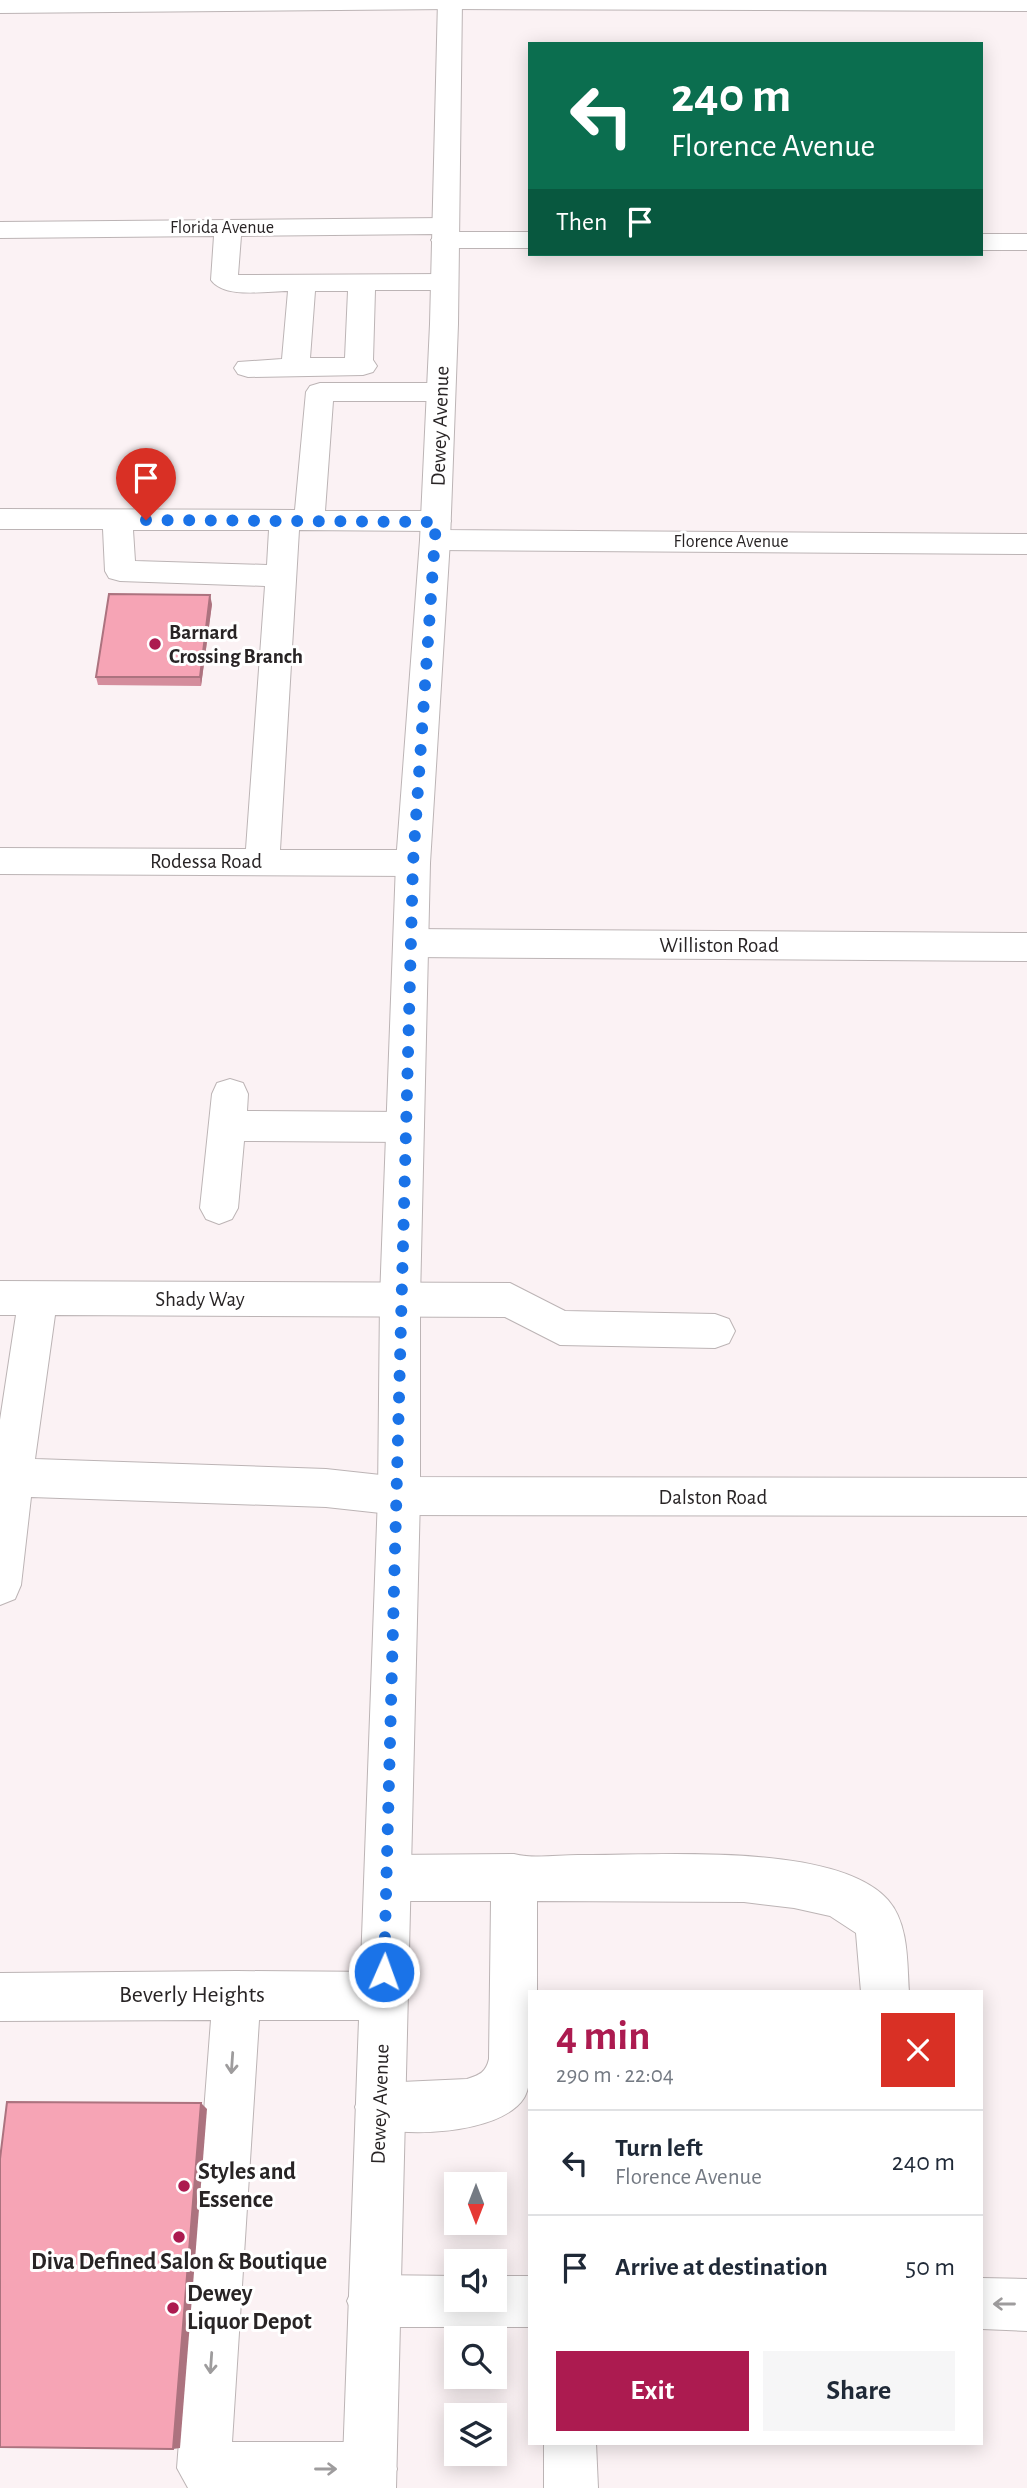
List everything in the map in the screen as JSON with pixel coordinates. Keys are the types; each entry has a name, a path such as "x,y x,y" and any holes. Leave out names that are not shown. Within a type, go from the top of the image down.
{"street":[{"path":"0,6 450,1 1027,4"},
{"name":"Dewey Avenue","path":"370,2479 373,2301 399,1496 400,1299 413,863 435,531 442,379 450,1"},
{"path":"228,228 224,280 234,283 443,282"},
{"name":"Florida Avenue","path":"0,230 228,228 444,233 528,240"},
{"path":"983,242 1027,242"},
{"path":"359,366 362,282"},
{"path":"295,367 302,283"},
{"path":"248,368 359,366 442,379"},
{"path":"262,862 281,576 297,521 320,392 442,379"},
{"name":"Florence Avenue","path":"0,519 297,521 435,531 1027,544"},
{"path":"118,519 120,571 281,576"},
{"name":"Rodessa Road","path":"0,861 413,863"},
{"name":"Williston Road","path":"411,943 1027,947"},
{"path":"219,1208 228,1110 405,1127"},
{"path":"0,1585 12,1478 19,1298"},
{"name":"Shady Way","path":"19,1298 510,1300 560,1328 715,1331"},
{"name":"Dalston Road","path":"12,1478 326,1488 399,1496 1027,1497"},
{"path":"379,2107 468,2104 490,2095 506,2083 513,2059 514,1877"},
{"path":"388,1878 744,1879 788,1883 854,1902 873,1918 881,1944 885,1990"},
{"path":"237,1994 204,2468 370,2479"},
{"name":"Beverly Heights","path":"0,1997 237,1994 384,1996"},
{"path":"373,2301 528,2302"},
{"path":"983,2304 1027,2305"},
{"path":"570,2445 571,2488"}],"building":[{"name":"Barnard Crossing Branch","path":"109,594 210,595 200,677 96,677"},
{"path":"7,2102 201,2103 173,2449 0,2447 0,2159"}],"place":[{"name":"Barnard Crossing Branch","path":"155,644"},
{"name":"Styles and Essence","path":"184,2186"},
{"name":"Diva Defined Salon & Boutique","path":"179,2237"},
{"name":"Dewey Liquor Depot","path":"173,2308"}],"route":[{"path":"146,520 436,522 413,863 400,1299 399,1496 384,1972"}]}
